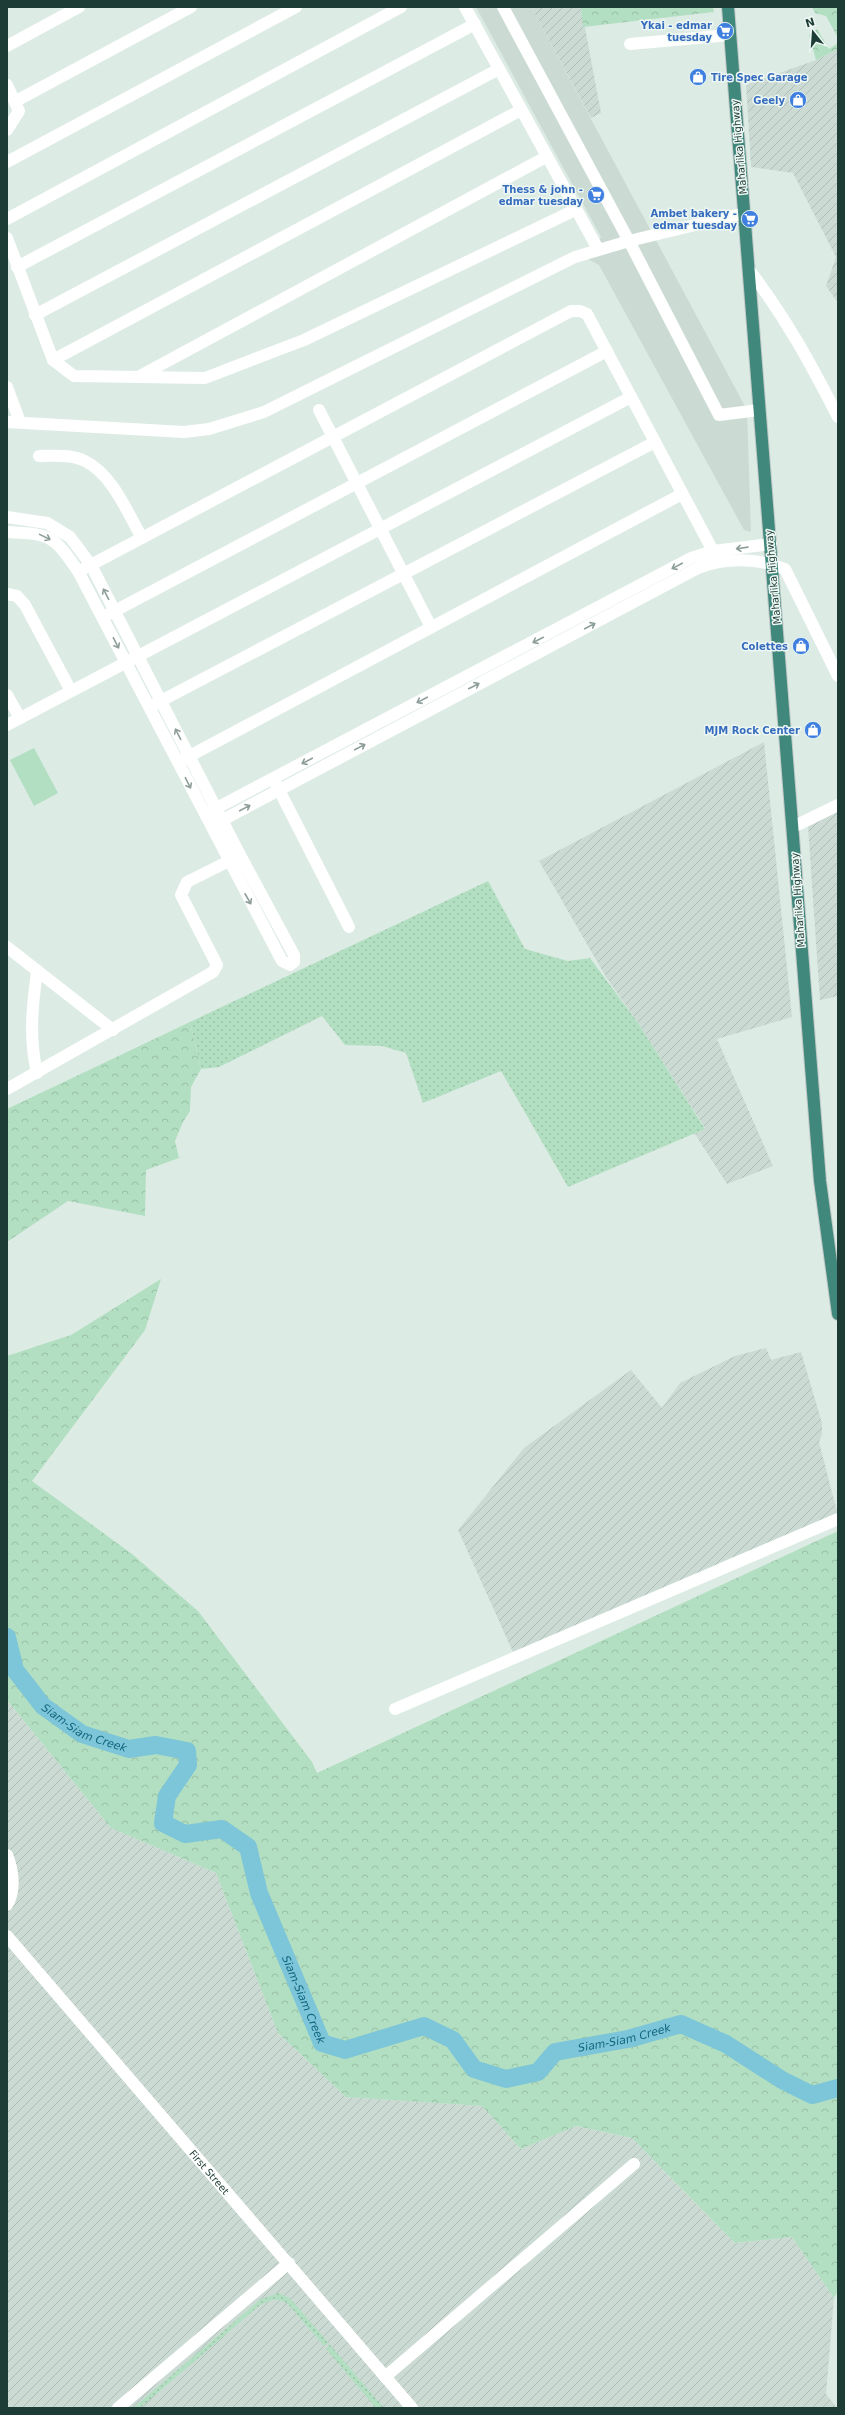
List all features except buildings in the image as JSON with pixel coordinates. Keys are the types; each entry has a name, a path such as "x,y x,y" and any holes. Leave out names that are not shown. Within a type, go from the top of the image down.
{"highway":[{"name":"Maharlika Highway","path":"728,7 759,410 794,827 820,1181 838,1314"}],"street":[{"path":"7,46 80,7"},
{"path":"16,101 191,7"},
{"path":"7,162 296,7"},
{"path":"7,219 401,7"},
{"path":"465,7 598,250"},
{"path":"503,7 629,242 719,415 759,410"},
{"path":"18,267 475,24"},
{"path":"630,44 730,35"},
{"path":"35,315 499,69"},
{"path":"7,85 16,101 19,111 7,130"},
{"path":"53,360 521,110"},
{"path":"137,377 546,156"},
{"path":"7,238 53,360 74,376 205,378 290,346 575,210"},
{"path":"7,422 184,432 209,429 264,412 574,258 598,250 745,213"},
{"path":"749,270 772,299 799,342 838,418"},
{"path":"78,571 571,310 580,311 587,314 714,556"},
{"path":"102,618 607,351"},
{"path":"7,387 20,422"},
{"path":"7,725 631,397"},
{"path":"319,410 432,627"},
{"path":"149,707 655,442"},
{"path":"39,456 68,456 85,461 106,478 142,538"},
{"path":"178,762 682,494"},
{"path":"7,517 47,523 70,537 91,565 216,809 294,955 294,962 290,965 282,961 210,827 178,762 78,571 62,547 42,534 7,532"},
{"path":"210,827 276,785 691,558 714,556 770,544"},
{"path":"714,556 772,564 785,569 838,676"},
{"path":"7,594 17,596 25,605 71,691"},
{"path":"7,695 20,718"},
{"path":"204,814 276,785"},
{"path":"276,785 349,927"},
{"path":"794,827 838,805"},
{"path":"7,1089 213,972 218,965 181,895 187,882 229,862 240,855"},
{"path":"7,947 113,1030"},
{"path":"37,972 31,1014 31,1048 37,1073"},
{"path":"395,1709 838,1519"},
{"path":"7,1855 13,1870 11,1898 7,1905"},
{"name":"First Street","path":"7,1936 412,2408"},
{"path":"385,2377 634,2164"},
{"path":"118,2408 289,2263"}],"shaded area":[{"path":"476,7 531,7 747,410 751,532 744,530 599,265 588,259 601,237"},
{"path":"531,7 581,7 601,113 591,118"},
{"path":"838,49 838,303 826,286 836,257 793,173 751,167 746,85 816,60"},
{"path":"764,742 792,1017 717,1039 773,1166 727,1184 695,1134 705,1128 638,1023 606,977 539,861"},
{"path":"838,809 838,996 820,1000 808,826"},
{"path":"766,1348 771,1360 801,1352 822,1423 822,1434 819,1442 838,1515 726,1560 517,1661 458,1530 524,1448 631,1370 662,1408 680,1383 735,1356"},
{"path":"7,1700 111,1828 216,1873 278,2033 346,2097 482,2106 521,2149 575,2126 632,2138 735,2243 792,2237 834,2298 826,2394 837,2408 7,2408"}],"green space":[{"path":"581,7 713,7 714,12 583,27"},
{"path":"812,7 838,7 838,38 826,16 815,13"},
{"path":"817,29 829,49 838,43 838,49 816,60 809,35"},
{"path":"34,748 58,793 34,806 10,760"},
{"path":"488,881 525,949 568,961 590,958 638,1023 705,1129 568,1187 501,1071 423,1103 406,1053 382,1046 345,1045 322,1016 219,1067 201,1069 190,1022"},
{"path":"190,1022 201,1069 191,1087 190,1111 183,1122 175,1141 179,1158 146,1170 145,1216 68,1201 7,1242 7,1109"},
{"path":"161,1279 145,1330 32,1481 132,1554 198,1611 312,1762 317,1773 838,1531 838,2291 834,2298 792,2237 735,2243 632,2138 576,2126 521,2149 482,2106 346,2097 278,2033 216,1873 111,1828 7,1700 7,1356 71,1335"},
{"path":"279,2293 291,2299 384,2408 376,2408 326,2349 329,2346 327,2343 324,2346 287,2303 275,2299 260,2305 140,2408 133,2408 261,2299"}],"waterway":[{"name":"Siam-Siam Creek","path":"7,1637 15,1670 43,1706 82,1734 129,1749 156,1745 187,1751 188,1765 167,1796 163,1823 185,1834 222,1829 248,1847 259,1893 322,2043 345,2050 424,2026 453,2040 474,2069 506,2079 538,2072 555,2052 628,2039 681,2024 726,2044 782,2080 812,2095 838,2088"}],"place":[{"name":"Ykai - edmar tuesday","path":"725,31"},
{"name":"Tire Spec Garage","path":"698,77"},
{"name":"Geely","path":"798,100"},
{"name":"Thess & john - edmar tuesday","path":"596,195"},
{"name":"Ambet bakery - edmar tuesday","path":"750,219"},
{"name":"Colettes","path":"801,646"},
{"name":"MJM Rock Center","path":"813,730"}]}
